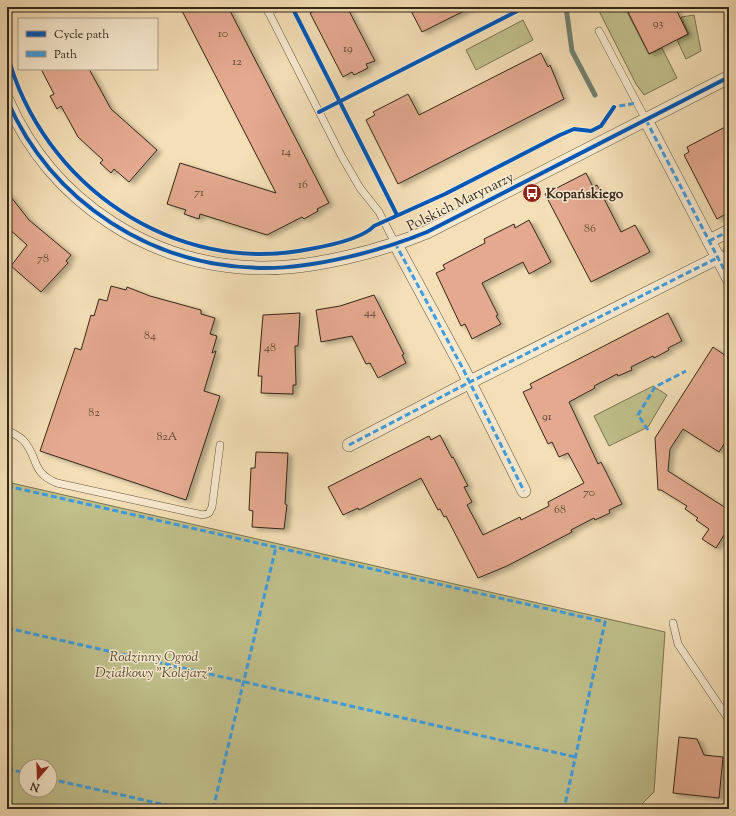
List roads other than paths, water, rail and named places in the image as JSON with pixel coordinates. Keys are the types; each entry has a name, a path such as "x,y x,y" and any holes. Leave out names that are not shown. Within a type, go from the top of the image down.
{"street":[{"name":"Polskich Marynarzy","path":"7,100 24,134 40,157 60,181 80,201 119,229 164,250 193,259 223,265 276,268 316,263 395,243 427,232 729,77"},
{"path":"646,120 729,279"},
{"path":"709,241 729,231"},
{"path":"395,243 470,382 524,491"},
{"path":"349,445 470,382 718,258"}],"lane":[{"path":"278,7 267,9 342,156 360,188 380,212 395,243"},
{"path":"599,30 646,120"},
{"path":"7,430 23,439 38,470 46,478 57,483 203,515 209,513 212,507 220,445"},
{"path":"673,623 678,644 729,720"}],"waterway":[{"path":"566,7 572,51 595,95"}],"place":[{"name":"Kopańskiego","path":"532,193"}],"park label":[{"name":"Rodzinny Ogród Działkowy \"Kolejarz\"","path":"154,664"}]}
